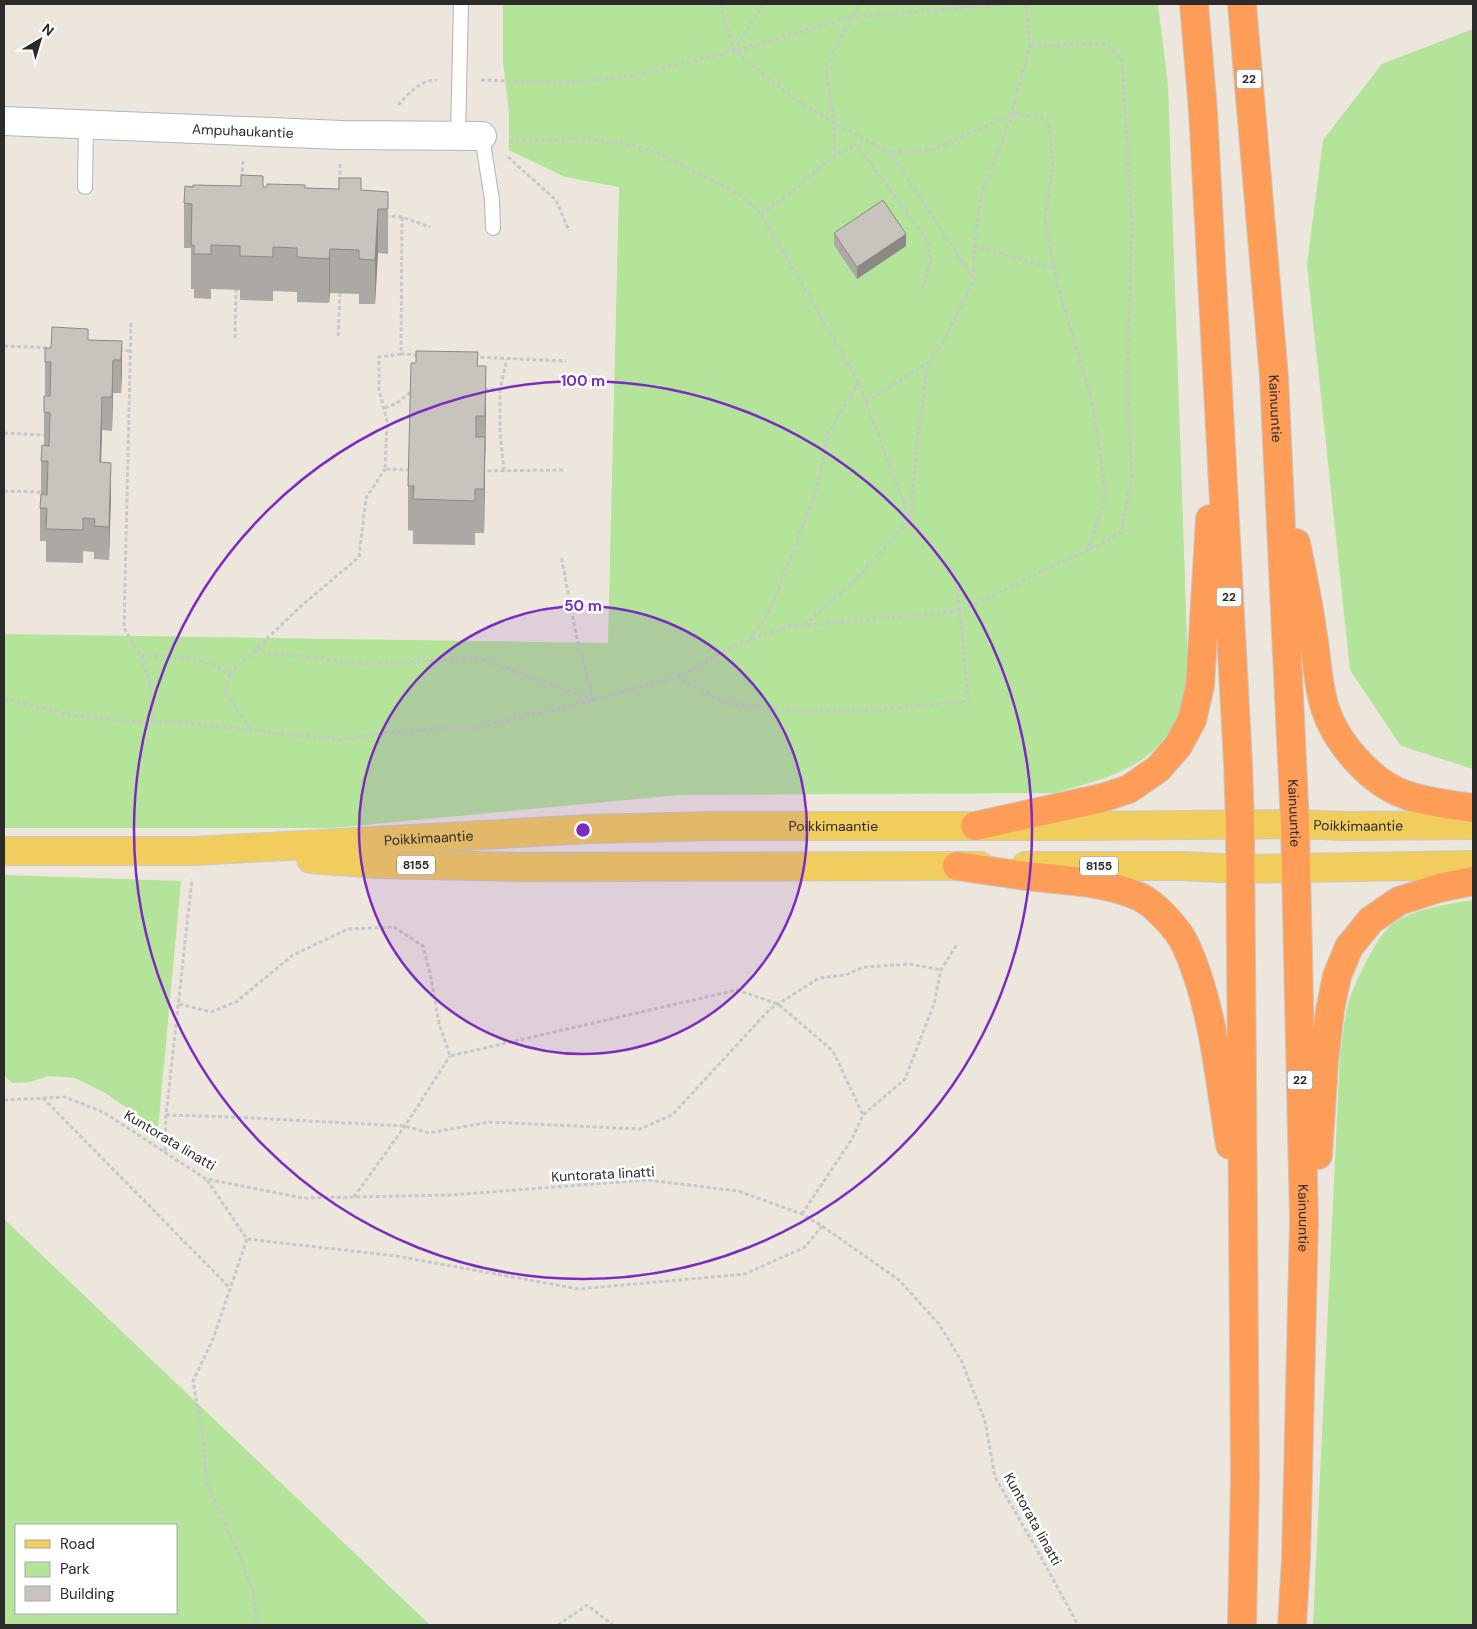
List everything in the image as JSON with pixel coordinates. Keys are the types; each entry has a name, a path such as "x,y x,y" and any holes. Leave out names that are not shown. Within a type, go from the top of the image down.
{"highway":[{"name":"22","path":"1194,4 1203,111 1238,753 1245,1477 1242,1625"},
{"name":"Kainuuntie","path":"1242,4 1273,367 1295,824 1304,1221 1296,1559 1292,1625"},
{"path":"975,826 1102,798 1129,788 1158,768 1178,746 1192,720 1200,686 1217,370"},
{"path":"1278,458 1305,586 1325,708 1338,735 1356,759 1376,779 1405,795 1473,808"},
{"path":"957,866 1037,877 1076,880 1112,887 1141,898 1164,915 1186,944 1200,983 1212,1035 1231,1153 1244,1284"},
{"path":"1302,1293 1318,1150 1324,1062 1330,1010 1337,976 1349,947 1371,920 1399,902 1438,888 1473,881"}],"main road":[{"name":"Poikkimaantie","path":"4,851 195,851 589,829 714,826 1473,825"},
{"name":"Poikkimaantie","path":"195,851 378,864 502,867 1183,866 1296,868 1473,865"}],"street":[{"name":"Ampuhaukantie","path":"4,121 243,132 470,136"}],"lane":[{"path":"461,4 470,136 492,200 493,228"},
{"path":"84,187 86,125"}],"path":[{"path":"720,4 734,51 792,97 834,123 891,153 974,279"},
{"path":"734,51 763,4"},
{"path":"835,157 834,123 826,66 859,4"},
{"path":"503,81 568,83 631,76 734,51 852,18 1009,4"},
{"path":"866,402 928,363 945,338 974,279 974,246 982,192 1013,114 1013,107 1030,45 1026,4"},
{"path":"4,700 11,700 70,715 136,722 177,722 343,740 395,732 441,728 476,728 592,700 678,676 736,645 786,627 960,611 1122,533 1132,476 1127,386 1132,225 1122,60 1107,44 1030,45"},
{"path":"891,153 934,149 1013,114 1048,119 1053,164 1045,219 1058,287 1092,401 1106,495 1088,550"},
{"path":"242,185 243,132"},
{"path":"340,184 341,135"},
{"path":"470,136 500,142 586,139 616,142 649,150 744,197 761,214 859,383 910,520 954,574 960,611 968,701 876,710 796,711 726,703 678,676"},
{"path":"470,136 556,200 569,231"},
{"path":"761,214 796,190 822,164 856,144 928,242 931,261 923,289"},
{"path":"384,216 402,216 430,227"},
{"path":"401,354 402,216"},
{"path":"974,246 1055,269"},
{"path":"235,338 236,290"},
{"path":"338,336 340,293"},
{"path":"131,323 124,628 141,656 150,685 154,722"},
{"path":"4,346 62,348"},
{"path":"111,350 131,351"},
{"path":"250,730 226,690 230,674 300,607 359,558 366,498 386,469 387,421 380,390 379,357 401,354 420,355"},
{"path":"468,357 566,361"},
{"path":"504,470 500,433 500,390 506,359"},
{"path":"804,626 858,576 910,520 917,444 928,363"},
{"path":"750,640 771,608 817,489 828,433 859,383"},
{"path":"385,408 397,403 415,389"},
{"path":"480,389 500,390"},
{"path":"4,433 44,435"},
{"path":"386,469 410,470"},
{"path":"476,471 563,470"},
{"path":"4,491 41,492"},
{"path":"561,556 576,634 592,700"},
{"path":"255,651 365,664 478,658 592,700"},
{"path":"141,656 172,655 219,666 230,674"},
{"path":"164,1152 166,1115 195,851"},
{"path":"179,1004 211,1012 236,1002 293,955 332,936 348,929 394,927 422,946 430,974 439,1023 450,1056"},
{"path":"802,1214 852,1139 862,1115 905,1079 934,1004 941,970 957,944"},
{"path":"166,1115 232,1116 405,1126 429,1133 489,1122 640,1129 672,1115 770,1009 819,978 845,975 864,967 910,964 941,970"},
{"path":"354,1197 405,1126 450,1056 737,990 778,1004 833,1052 862,1115"},
{"name":"Kuntorata Iinatti","path":"4,1100 65,1097 103,1112 206,1179 303,1198 451,1195 647,1180 738,1191 802,1214 899,1280 938,1324 962,1362 985,1421 995,1477 1078,1625"},
{"path":"43,1098 230,1288"},
{"path":"206,1179 247,1239 396,1256 578,1289 745,1274 805,1247 822,1226"},
{"path":"247,1239 213,1339 193,1382 203,1436 207,1484 236,1545 253,1591 257,1625"},
{"path":"558,1625 587,1604 613,1625"}],"green space":[{"path":"503,4 1158,4 1168,85 1188,668 1182,708 1170,732 1158,747 1143,759 1111,776 1055,793 679,795 333,828 4,828 4,634 608,643 619,187 565,177 509,150 509,113 503,61"},
{"path":"1473,29 1473,769 1401,746 1350,670 1307,265 1323,140 1382,64"},
{"path":"4,875 181,881 158,1129 105,1093 75,1078 48,1076 30,1082 13,1083 4,1074"},
{"path":"1473,900 1473,1625 1313,1625 1340,1054 1347,1010 1350,997 1364,965 1382,935 1395,922 1427,909"},
{"path":"4,1219 430,1625 4,1625"}],"building":[{"path":"241,175 263,176 263,187 267,187 267,184 305,185 305,188 339,189 339,178 361,178 361,190 388,192 388,209 378,209 375,260 359,259 359,250 330,249 329,259 297,257 297,248 273,247 273,257 240,256 240,246 211,245 211,254 194,254 194,245 191,245 192,204 184,203 185,186 241,186"},
{"path":"883,200 906,234 857,267 834,233"},
{"path":"52,327 88,329 88,340 122,341 121,360 113,360 112,397 102,397 100,462 111,463 109,527 94,526 95,519 83,518 83,530 46,529 47,508 40,508 41,494 47,495 48,461 41,461 42,445 49,446 50,413 44,412 44,396 50,396 51,362 45,362 45,348 51,348"},
{"path":"416,351 478,352 477,366 486,366 485,416 476,416 476,437 485,437 484,489 475,489 475,501 413,499 414,486 408,486 411,363 416,363"}]}
